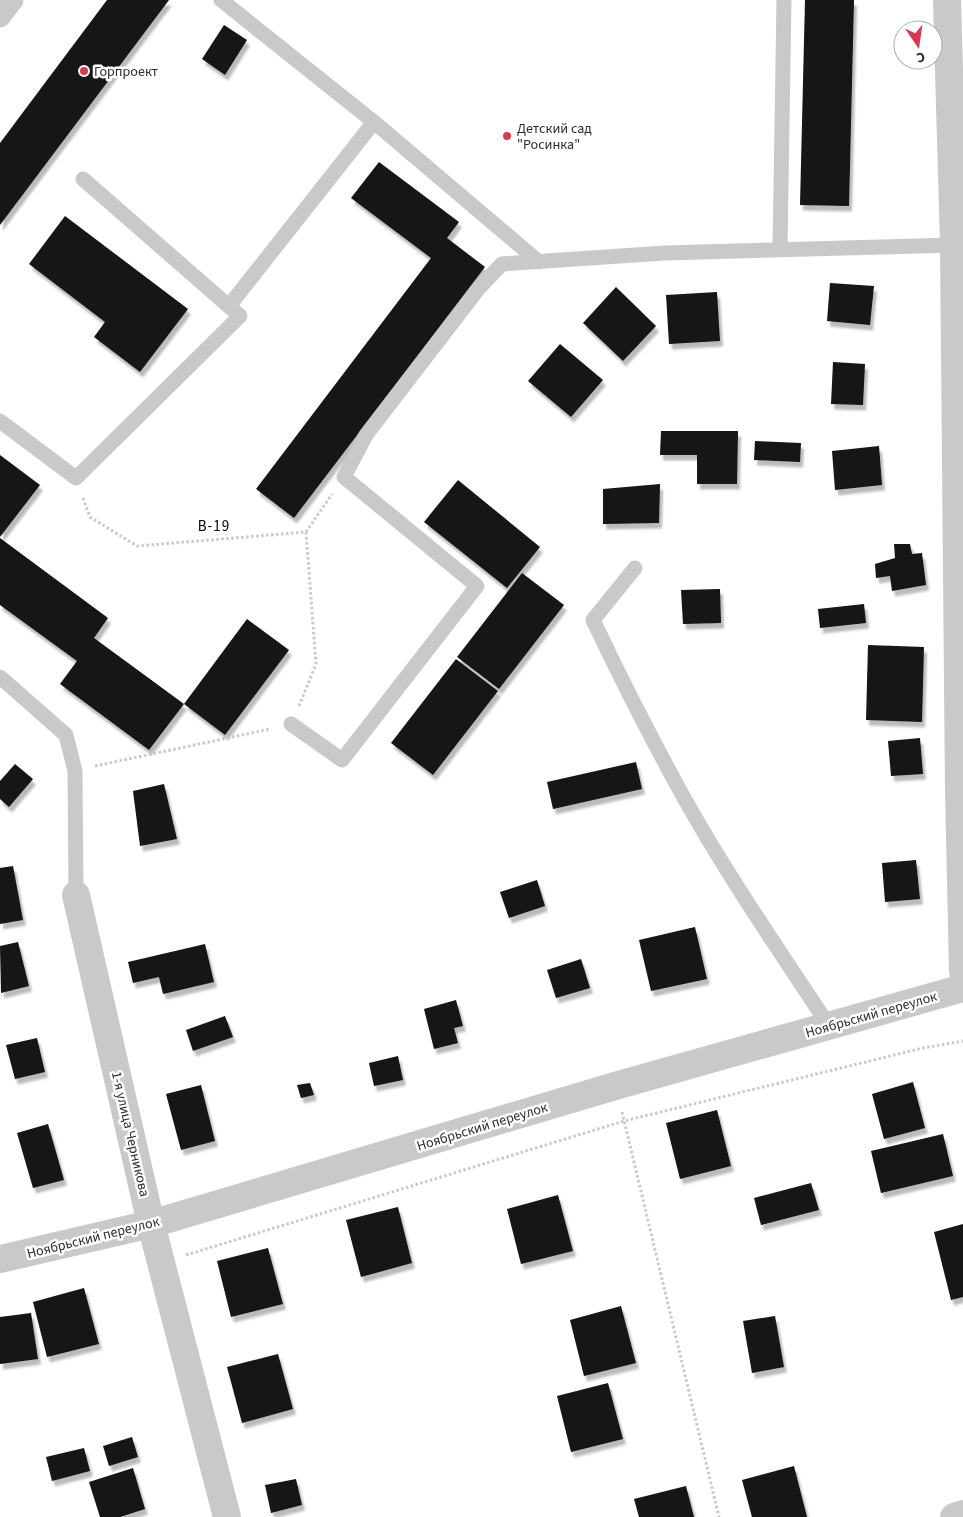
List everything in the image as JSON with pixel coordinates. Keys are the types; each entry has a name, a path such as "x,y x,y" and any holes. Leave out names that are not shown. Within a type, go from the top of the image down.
{"street":[{"path":"0,17 13,0"},
{"path":"947,0 958,187 954,244 959,781 963,971"},
{"name":"1-я улица Черникова","path":"76,895 151,1224 227,1517"},
{"name":"Ноябрьский переулок","path":"0,1259 151,1224 615,1086 963,988"},
{"path":"954,1517 963,1514"}],"lane":[{"path":"221,0 374,122 539,262"},
{"path":"780,249 784,0"},
{"path":"228,306 374,122"},
{"path":"0,421 76,478 240,316 83,179"},
{"path":"291,724 342,760 476,586 344,477 366,435 479,288 502,264 665,253 954,244"},
{"path":"635,568 593,620 626,689 683,796 741,893 830,1026"},
{"path":"0,677 66,735 75,771 76,895"}],"path":[{"path":"75,771 291,724 316,664 306,532 344,477"},
{"path":"76,478 90,517 137,546 306,532"},
{"path":"161,1262 624,1121 923,1048 963,1041"},
{"path":"615,1086 720,1517"}],"building":[{"name":"Горпроект","path":"107,0 169,0 0,225 0,143"},
{"path":"805,0 854,0 849,206 800,205"},
{"path":"224,25 247,40 225,75 202,59"},
{"path":"379,162 459,222 447,238 485,267 294,518 256,489 431,258 351,198"},
{"path":"65,216 188,309 140,372 94,337 105,322 29,264"},
{"path":"830,283 874,286 870,325 827,321"},
{"path":"616,287 656,326 623,361 583,323"},
{"path":"717,292 720,341 669,344 666,295"},
{"path":"560,344 603,380 571,417 528,381"},
{"path":"833,362 865,364 863,405 831,404"},
{"path":"661,431 738,431 737,484 697,484 697,455 660,455"},
{"path":"755,441 801,443 800,462 754,460"},
{"path":"879,446 882,485 835,490 832,451"},
{"path":"0,455 40,485 0,537"},
{"path":"458,480 540,547 507,588 424,522"},
{"path":"660,484 659,523 603,524 603,489"},
{"path":"0,538 108,618 94,638 184,704 149,750 60,684 77,661 0,605"},
{"path":"894,544 910,544 912,554 922,553 926,585 892,591 890,576 876,578 875,564 895,558"},
{"path":"522,573 564,605 499,689 457,657"},
{"path":"720,589 721,623 683,624 681,590"},
{"path":"864,604 866,623 820,628 818,609"},
{"path":"247,619 289,650 225,735 184,704"},
{"path":"868,645 924,647 922,722 866,720"},
{"path":"456,659 498,691 433,775 391,743"},
{"path":"920,738 923,774 891,776 888,741"},
{"path":"636,762 642,789 553,809 547,782"},
{"path":"15,764 33,779 9,807 0,799 0,781"},
{"path":"164,784 177,839 140,846 133,791"},
{"path":"916,860 920,899 885,902 882,863"},
{"path":"13,866 23,920 0,924 0,868"},
{"path":"537,880 545,906 509,918 500,892"},
{"path":"695,927 707,979 651,991 639,940"},
{"path":"18,942 29,986 1,993 0,946"},
{"path":"205,944 214,982 163,994 159,977 133,983 128,962"},
{"path":"581,959 590,988 556,998 547,970"},
{"path":"456,1000 463,1026 454,1028 458,1043 434,1049 424,1009"},
{"path":"225,1016 233,1037 193,1051 186,1030"},
{"path":"37,1038 45,1072 15,1079 6,1045"},
{"path":"398,1056 403,1080 374,1086 369,1063"},
{"path":"913,1082 925,1128 884,1139 872,1094"},
{"path":"310,1083 314,1095 301,1098 297,1085"},
{"path":"201,1085 215,1141 181,1150 166,1094"},
{"path":"717,1110 731,1166 680,1179 666,1123"},
{"path":"48,1124 64,1180 33,1188 17,1133"},
{"path":"943,1134 953,1176 881,1193 871,1151"},
{"path":"811,1183 819,1210 761,1225 754,1198"},
{"path":"558,1195 573,1251 521,1264 507,1209"},
{"path":"398,1207 412,1263 361,1277 346,1220"},
{"path":"963,1224 963,1297 951,1300 934,1232"},
{"path":"268,1248 283,1304 231,1317 217,1261"},
{"path":"84,1288 99,1344 47,1357 33,1302"},
{"path":"621,1306 636,1363 584,1376 570,1320"},
{"path":"31,1313 38,1359 0,1364 0,1317"},
{"path":"775,1316 784,1367 752,1373 743,1321"},
{"path":"278,1354 293,1409 242,1423 227,1367"},
{"path":"608,1383 623,1439 571,1452 557,1396"},
{"path":"132,1437 138,1457 109,1466 103,1446"},
{"path":"84,1448 90,1471 52,1481 46,1457"},
{"path":"794,1466 807,1517 752,1517 742,1480"},
{"path":"133,1468 145,1509 120,1517 100,1517 89,1482"},
{"path":"296,1479 302,1505 271,1513 265,1485"},
{"path":"686,1486 694,1517 639,1517 634,1499"}],"place":[{"name":"Горпроект","path":"84,71"},
{"name":"Детский сад \"Росинка\"","path":"507,136"}],"district":[{"name":"В-19","path":"214,526"}]}
